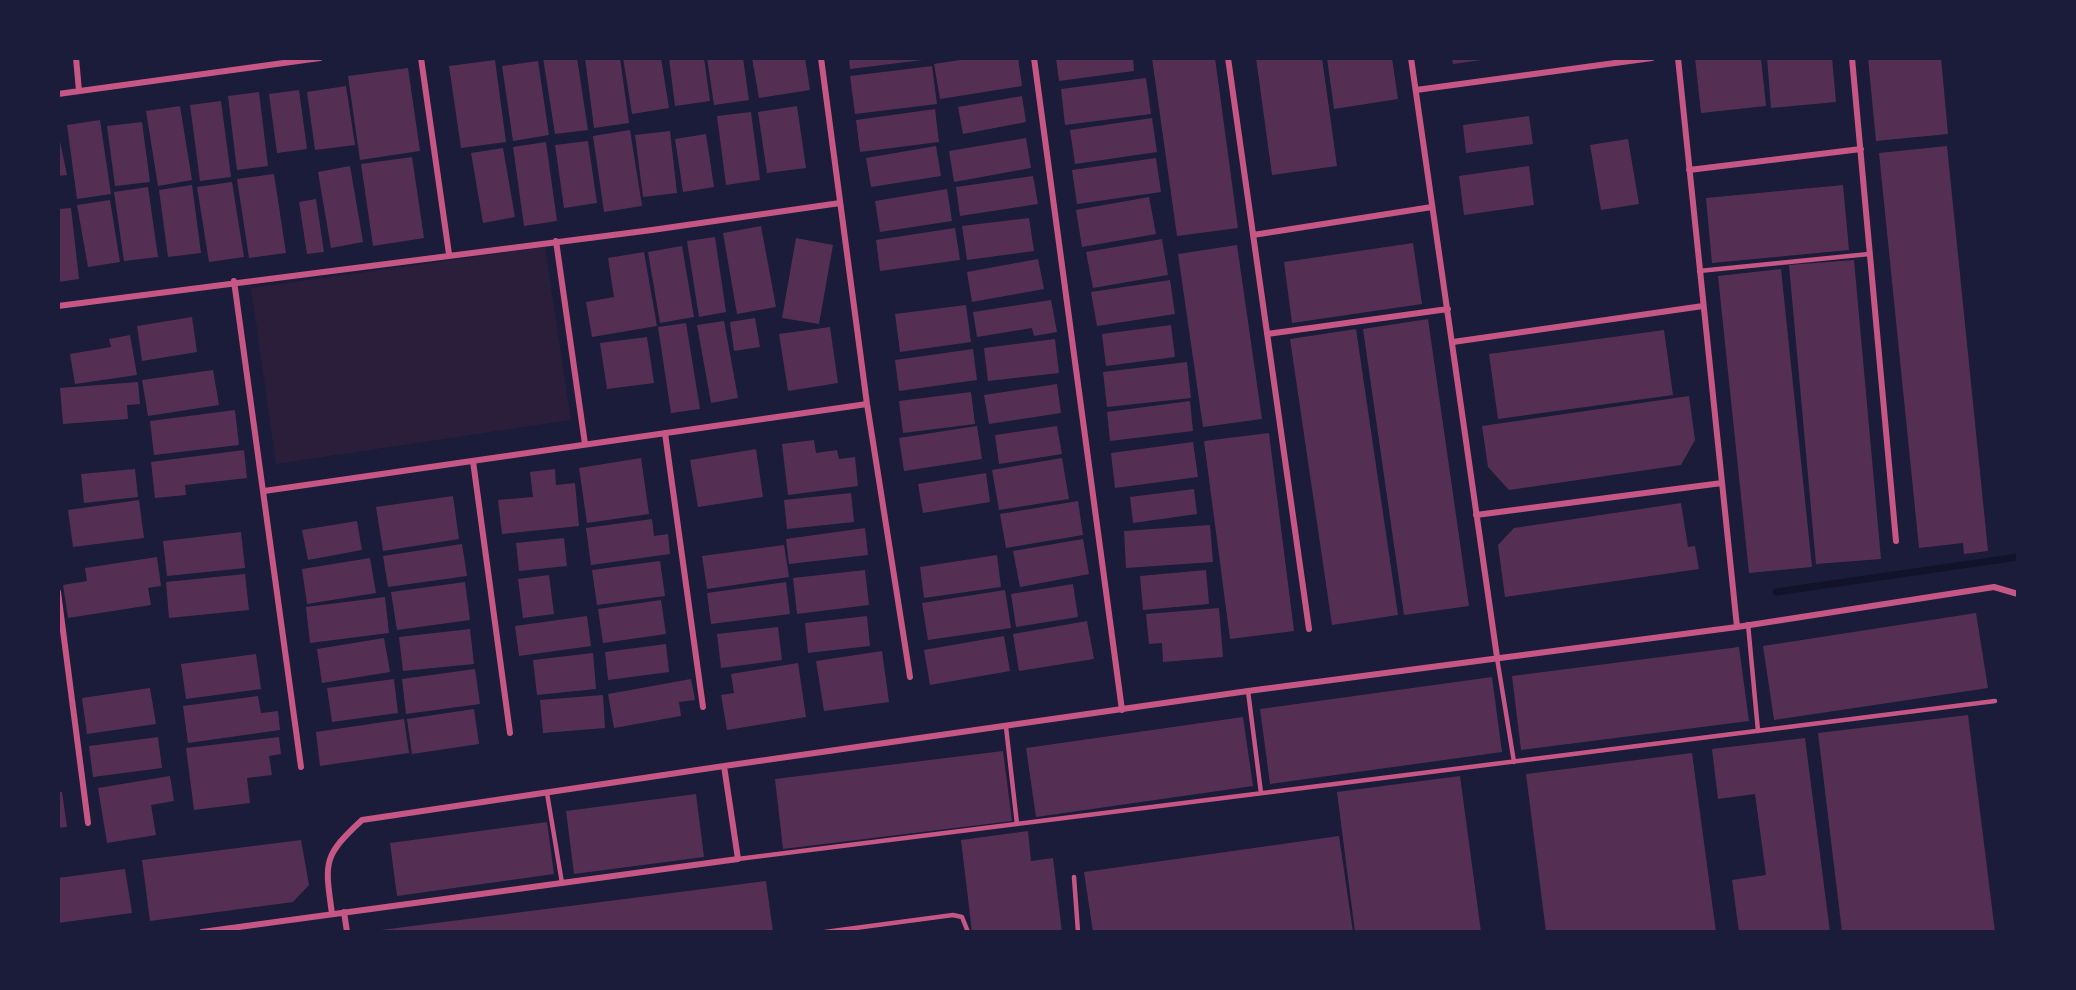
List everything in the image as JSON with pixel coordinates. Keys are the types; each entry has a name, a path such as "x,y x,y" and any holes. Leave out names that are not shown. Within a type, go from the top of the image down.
{"street":[{"path":"76,58 80,91"},
{"path":"58,94 320,58"},
{"path":"421,58 449,254"},
{"path":"821,58 867,404 910,676"},
{"path":"1035,58 1122,710"},
{"path":"1228,58 1309,629"},
{"path":"1411,58 1497,657"},
{"path":"1416,90 1652,58"},
{"path":"1678,58 1737,627"},
{"path":"1852,58 1896,541"},
{"path":"1689,170 1861,149"},
{"path":"58,306 234,281 840,203"},
{"path":"1253,236 1432,207"},
{"path":"556,241 585,444"},
{"path":"234,281 301,767"},
{"path":"1453,342 1703,306"},
{"path":"1267,334 1448,309"},
{"path":"264,491 867,404"},
{"path":"665,433 702,707"},
{"path":"473,461 510,733"},
{"path":"1476,515 1722,483"},
{"path":"332,914 326,871 335,844 362,820 1248,691 1737,627 1994,587 2018,594"},
{"path":"58,591 88,823"},
{"path":"203,931 738,859 724,766"},
{"path":"344,912 347,932"}],"lane":[{"path":"1699,271 1869,254"},
{"path":"1748,624 1758,731"},
{"path":"1497,657 1514,762"},
{"path":"1248,691 1261,793"},
{"path":"738,859 1995,701"},
{"path":"1006,727 1017,824"},
{"path":"547,793 562,883"},
{"path":"1074,877 1078,932"},
{"path":"825,932 953,915 962,917 968,932"}],"shaded area":[{"path":"545,247 571,420 276,464 251,288"}],"building":[{"path":"543,58 577,58 588,130 555,134"},
{"path":"585,58 620,58 629,123 594,128"},
{"path":"623,58 661,58 669,108 632,114"},
{"path":"669,58 704,58 710,101 675,106"},
{"path":"707,58 743,58 749,100 714,105"},
{"path":"752,58 805,58 810,90 759,98"},
{"path":"849,58 923,58 923,60 850,69"},
{"path":"973,58 1018,58 1022,86 940,99 934,64"},
{"path":"1056,58 1133,58 1134,71 1059,81"},
{"path":"1152,58 1215,58 1238,228 1177,236"},
{"path":"1256,58 1322,58 1337,166 1272,175"},
{"path":"1327,58 1392,58 1398,99 1334,109"},
{"path":"1452,58 1482,58 1482,60 1453,64"},
{"path":"1695,58 1761,58 1766,106 1701,113"},
{"path":"1767,58 1832,58 1836,102 1771,108"},
{"path":"1868,58 1941,58 1948,134 1876,141"},
{"path":"495,60 506,142 461,148 449,66"},
{"path":"538,61 549,135 513,141 502,66"},
{"path":"932,66 937,104 855,114 850,76"},
{"path":"408,68 420,151 360,160 348,76"},
{"path":"1146,78 1151,114 1065,125 1061,89"},
{"path":"346,86 355,145 315,150 307,92"},
{"path":"299,90 307,149 277,153 269,94"},
{"path":"259,92 268,166 237,170 228,96"},
{"path":"1022,96 1026,122 963,134 958,107"},
{"path":"221,101 231,177 200,181 190,105"},
{"path":"180,106 192,180 158,186 146,111"},
{"path":"797,106 806,168 767,173 758,112"},
{"path":"935,109 939,142 860,152 856,120"},
{"path":"751,112 760,180 726,185 717,116"},
{"path":"1529,116 1533,144 1466,153 1463,125"},
{"path":"1152,118 1157,152 1075,164 1070,130"},
{"path":"100,120 111,194 77,199 67,125"},
{"path":"142,122 150,182 115,186 107,126"},
{"path":"630,130 642,206 604,212 593,136"},
{"path":"670,131 677,193 643,197 635,135"},
{"path":"58,132 67,175 58,176"},
{"path":"706,134 714,187 683,192 675,139"},
{"path":"1026,138 1031,168 954,182 949,151"},
{"path":"1628,139 1639,204 1601,210 1590,145"},
{"path":"588,141 597,203 564,208 555,145"},
{"path":"546,142 557,221 524,226 513,147"},
{"path":"936,146 941,176 871,187 866,158"},
{"path":"1947,146 1988,551 1964,554 1963,543 1919,548 1879,153"},
{"path":"503,148 515,217 483,223 471,153"},
{"path":"412,157 424,238 373,246 361,164"},
{"path":"1156,158 1161,192 1077,204 1072,170"},
{"path":"350,166 363,242 331,248 318,172"},
{"path":"1529,166 1534,205 1464,215 1459,176"},
{"path":"274,174 286,253 249,258 237,179"},
{"path":"1033,176 1038,204 960,216 956,187"},
{"path":"232,182 244,257 209,262 197,187"},
{"path":"192,185 201,253 168,257 159,190"},
{"path":"1843,185 1849,250 1712,263 1706,198"},
{"path":"148,187 158,257 124,261 114,192"},
{"path":"947,189 952,221 880,232 875,201"},
{"path":"1149,197 1156,234 1082,247 1076,210"},
{"path":"316,199 324,252 307,254 299,202"},
{"path":"110,200 120,262 88,267 77,205"},
{"path":"71,208 79,279 58,282 58,209"},
{"path":"1029,218 1034,251 967,260 962,226"},
{"path":"761,226 776,307 737,314 723,233"},
{"path":"955,228 960,260 880,271 876,240"},
{"path":"715,237 726,312 699,317 687,241"},
{"path":"796,238 833,245 819,324 782,318"},
{"path":"1162,239 1168,275 1093,288 1086,252"},
{"path":"1413,243 1422,304 1292,323 1284,262"},
{"path":"1237,245 1262,419 1203,427 1178,254"},
{"path":"682,246 694,317 660,323 648,252"},
{"path":"644,252 657,326 592,337 586,302 614,297 608,258"},
{"path":"1038,259 1044,289 972,302 967,272"},
{"path":"1854,260 1881,559 1816,564 1789,265"},
{"path":"1781,269 1812,567 1749,573 1718,276"},
{"path":"1170,280 1175,314 1097,326 1091,292"},
{"path":"1051,300 1057,332 1034,336 1032,328 977,337 973,312"},
{"path":"966,305 971,342 900,352 895,314"},
{"path":"192,317 197,352 142,361 137,326"},
{"path":"755,318 760,347 734,351 730,322"},
{"path":"1428,319 1469,606 1404,615 1363,329"},
{"path":"724,321 738,398 711,403 697,325"},
{"path":"686,323 700,409 671,413 658,327"},
{"path":"1171,325 1175,357 1106,366 1102,334"},
{"path":"830,327 838,383 788,391 779,334"},
{"path":"1356,329 1398,615 1332,625 1290,339"},
{"path":"1664,330 1673,395 1498,419 1489,354"},
{"path":"130,335 137,375 75,384 70,354 111,347 109,339"},
{"path":"647,337 654,383 607,389 600,343"},
{"path":"1055,339 1059,373 988,381 984,348"},
{"path":"973,349 977,380 899,391 895,360"},
{"path":"1187,362 1191,398 1107,407 1103,372"},
{"path":"213,370 219,405 148,416 142,380"},
{"path":"138,382 140,404 127,405 128,419 63,424 60,388"},
{"path":"1057,384 1061,413 989,424 984,395"},
{"path":"971,392 975,424 903,433 899,401"},
{"path":"1689,396 1695,440 1681,465 1509,490 1488,467 1482,426"},
{"path":"1190,401 1193,431 1110,441 1107,412"},
{"path":"235,410 239,445 154,455 150,421"},
{"path":"977,426 982,459 904,471 899,438"},
{"path":"1057,426 1062,454 999,464 995,435"},
{"path":"1269,433 1294,631 1230,639 1204,441"},
{"path":"814,440 816,453 837,450 839,459 855,457 858,486 788,495 782,444"},
{"path":"1193,442 1198,477 1115,488 1111,453"},
{"path":"756,449 763,497 698,507 690,460"},
{"path":"244,450 247,478 185,485 186,495 155,498 151,462"},
{"path":"641,458 649,514 587,523 579,468"},
{"path":"1062,458 1069,499 999,510 992,470"},
{"path":"135,469 138,497 84,503 81,474"},
{"path":"555,469 556,485 575,483 579,526 502,534 498,500 533,497 530,472"},
{"path":"986,473 990,502 923,513 918,484"},
{"path":"1194,489 1197,514 1133,523 1130,497"},
{"path":"851,493 854,522 787,529 784,500"},
{"path":"453,496 459,539 383,551 376,507"},
{"path":"139,500 144,538 73,547 68,510"},
{"path":"1078,501 1083,535 1006,548 1000,514"},
{"path":"1681,503 1688,547 1695,546 1699,569 1505,597 1498,545 1514,528"},
{"path":"652,519 654,536 668,534 670,554 591,565 586,528"},
{"path":"357,521 362,550 308,560 302,530"},
{"path":"1210,525 1213,562 1126,568 1124,531"},
{"path":"865,528 868,555 789,564 786,539"},
{"path":"241,532 245,568 167,576 163,541"},
{"path":"564,538 567,566 519,571 516,543"},
{"path":"1083,539 1089,574 1020,587 1013,551"},
{"path":"462,544 467,576 388,587 383,556"},
{"path":"784,545 789,577 707,589 702,556"},
{"path":"997,555 1001,587 924,598 920,567"},
{"path":"157,557 161,586 148,588 151,605 68,618 63,585 87,581 85,568"},
{"path":"370,558 376,593 307,604 302,569"},
{"path":"660,561 665,596 597,605 592,570"},
{"path":"865,570 869,605 797,614 793,578"},
{"path":"1206,570 1209,604 1143,610 1140,576"},
{"path":"245,574 249,610 169,618 166,582"},
{"path":"549,575 554,614 523,618 518,579"},
{"path":"465,582 470,620 397,630 391,592"},
{"path":"786,582 790,614 711,624 707,593"},
{"path":"1073,584 1078,617 1016,627 1011,594"},
{"path":"1005,590 1011,628 928,640 922,603"},
{"path":"385,597 389,633 310,643 306,607"},
{"path":"661,600 666,634 603,643 598,609"},
{"path":"1219,608 1223,657 1163,662 1162,643 1149,644 1146,614"},
{"path":"1976,613 1988,688 1774,720 1763,646"},
{"path":"587,616 591,646 519,656 515,626"},
{"path":"867,616 870,646 808,653 805,623"},
{"path":"1087,621 1094,659 1019,671 1013,634"},
{"path":"778,627 782,660 721,668 717,634"},
{"path":"470,629 474,664 403,671 399,637"},
{"path":"1004,636 1010,671 930,685 924,650"},
{"path":"384,638 390,672 322,683 317,649"},
{"path":"666,644 669,672 608,680 605,652"},
{"path":"1739,647 1749,721 1521,750 1512,676"},
{"path":"882,651 889,702 824,711 816,661"},
{"path":"593,653 596,689 537,695 533,660"},
{"path":"256,654 261,689 186,699 181,664"},
{"path":"798,663 806,717 727,730 721,695 734,693 731,674"},
{"path":"475,669 480,704 406,714 402,679"},
{"path":"1492,677 1502,752 1270,784 1260,709"},
{"path":"394,679 398,713 332,722 327,688"},
{"path":"691,679 695,700 679,702 681,716 614,728 608,694"},
{"path":"150,688 156,724 87,734 82,698"},
{"path":"603,695 605,728 543,733 540,700"},
{"path":"258,696 261,713 278,711 280,730 188,743 183,706"},
{"path":"474,709 479,744 412,754 407,719"},
{"path":"1968,715 1995,932 1842,932 1818,733"},
{"path":"1243,717 1253,786 1036,817 1026,748"},
{"path":"404,719 409,753 320,766 316,732"},
{"path":"158,737 162,768 93,777 89,746"},
{"path":"279,737 281,754 269,756 272,775 247,778 250,803 194,810 186,748"},
{"path":"1805,738 1830,932 1739,932 1732,880 1766,875 1755,794 1718,799 1712,749"},
{"path":"1003,751 1012,821 783,849 775,779"},
{"path":"1692,753 1716,932 1546,932 1526,774"},
{"path":"170,776 174,801 151,805 156,835 107,843 98,788"},
{"path":"1460,776 1481,932 1355,932 1337,792"},
{"path":"58,792 62,792 67,827 58,828"},
{"path":"696,794 704,857 574,874 566,811"},
{"path":"547,822 554,874 397,896 390,843"},
{"path":"1028,831 1031,861 1053,858 1062,932 972,932 961,840"},
{"path":"1339,836 1353,932 1093,932 1084,872"},
{"path":"301,840 309,885 293,902 150,921 142,860"},
{"path":"125,869 132,913 58,923 58,878"},
{"path":"766,881 773,932 381,932 381,930"}],"waterway":[{"path":"1776,592 2018,557"}]}
